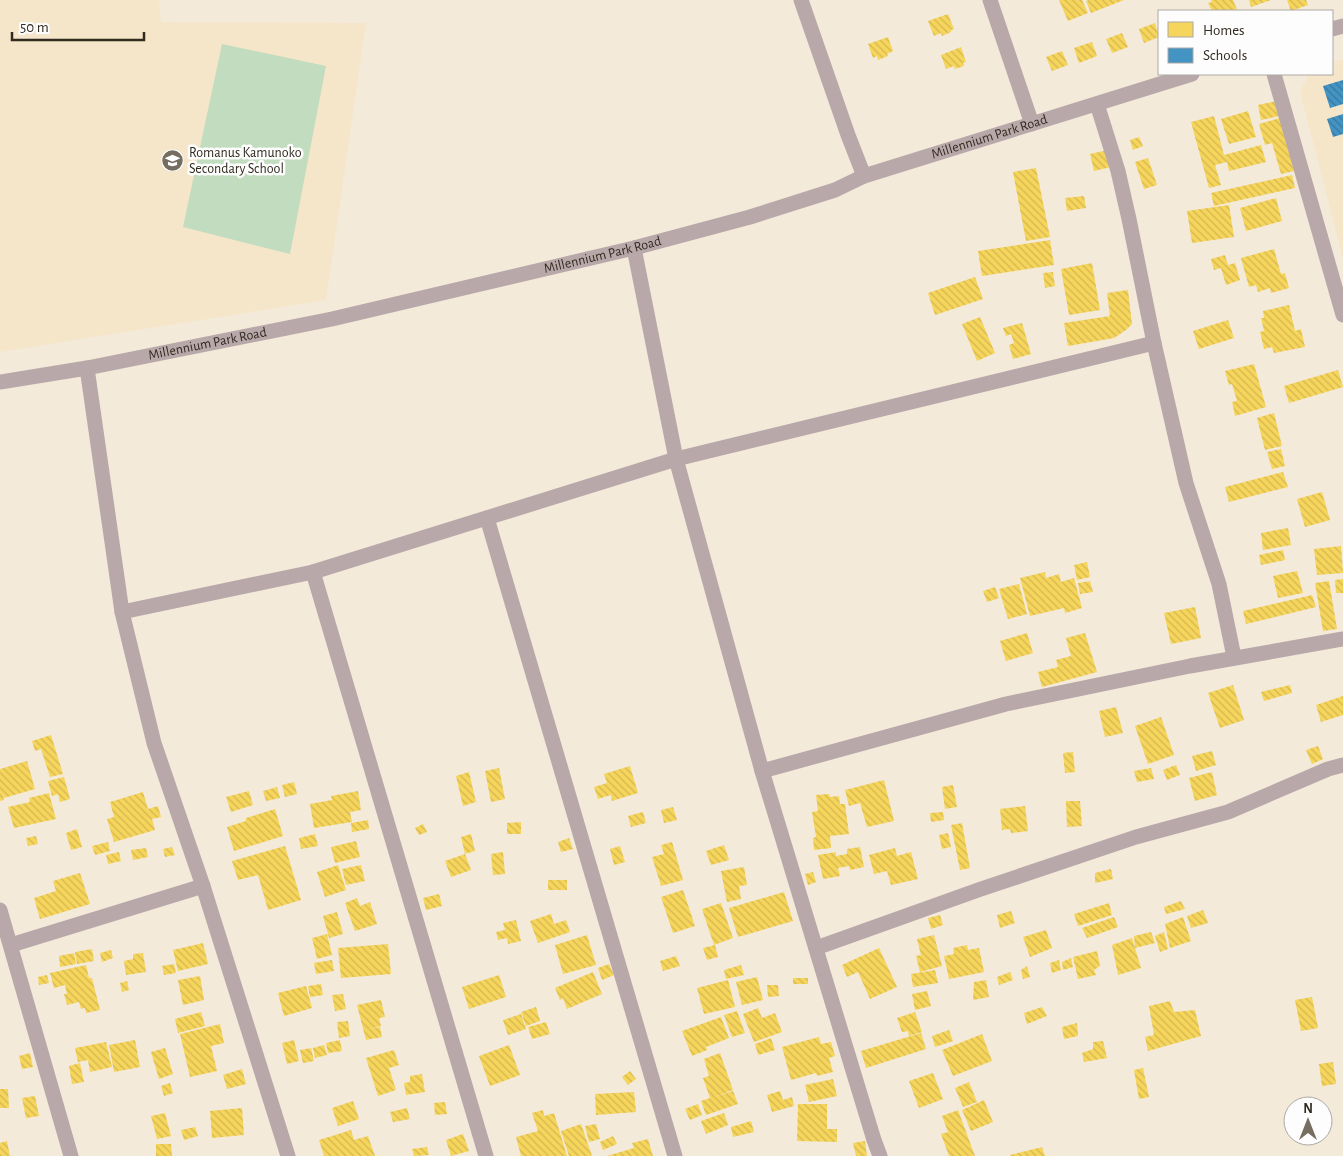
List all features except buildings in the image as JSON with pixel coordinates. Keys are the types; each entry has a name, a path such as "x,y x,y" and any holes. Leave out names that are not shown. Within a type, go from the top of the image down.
{"street":[{"path":"801,0 864,176"},
{"path":"990,0 1032,124"},
{"name":"Millennium Park Road","path":"0,382 87,368 332,319 634,248 750,218 834,190 864,176 1189,75"},
{"path":"1274,75 1343,315"},
{"path":"1097,104 1118,171 1186,483 1220,584 1234,657"},
{"path":"634,248 676,459 762,772 880,1156"},
{"path":"122,612 313,572 676,459 1154,343"},
{"path":"87,368 122,612 154,743 203,886 288,1156"},
{"path":"487,518 675,1156"},
{"path":"313,572 486,1156"},
{"path":"762,772 1006,704 1234,657 1343,639"},
{"path":"816,948 1136,836 1228,812 1328,769 1343,765"},
{"path":"11,945 203,886"},
{"path":"0,910 71,1156"}],"shaded area":[{"name":"Romanus Kamunoko Secondary School","path":"0,0 159,0 161,22 366,23 326,300 0,352"},
{"path":"1343,60 1343,258 1300,92 1308,75 1333,75 1333,62"}],"green space":[{"path":"222,44 326,66 290,254 183,227"}],"place":[{"name":"Romanus Kamunoko Secondary School","path":"173,161"}]}
